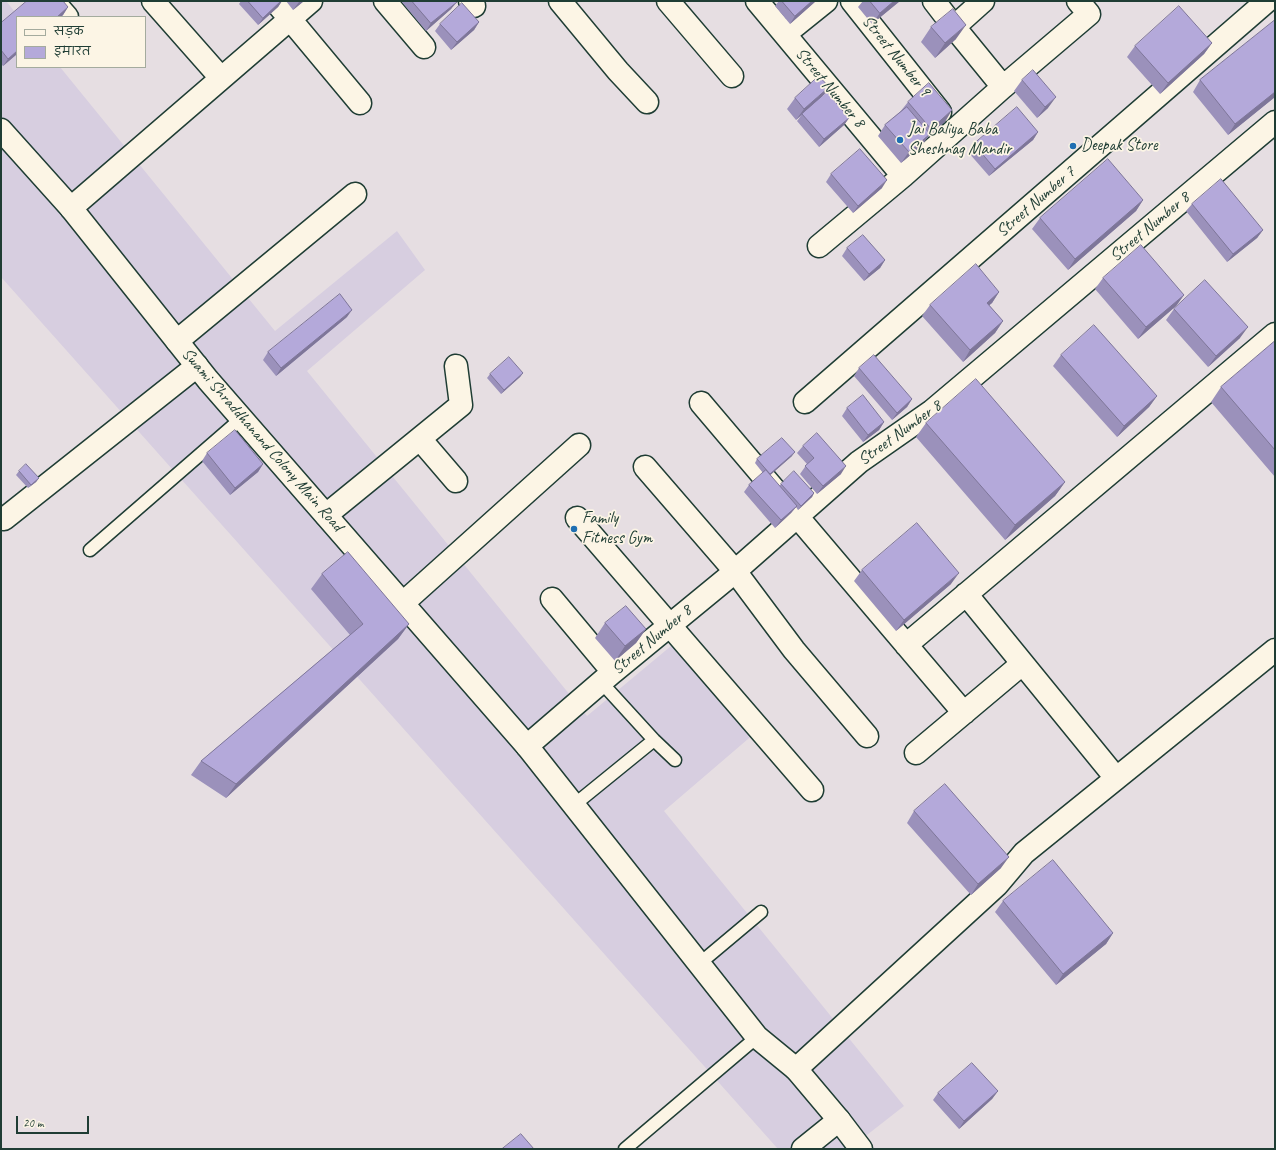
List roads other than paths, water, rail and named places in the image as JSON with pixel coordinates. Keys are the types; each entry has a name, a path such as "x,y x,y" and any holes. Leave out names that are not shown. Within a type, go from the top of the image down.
{"street":[{"path":"53,1 66,16"},
{"path":"153,1 221,78"},
{"path":"275,1 360,104"},
{"path":"71,208 311,1"},
{"path":"385,1 424,47"},
{"path":"560,1 618,71 647,102"},
{"path":"668,1 732,76"},
{"name":"Street Number 8","path":"757,1 903,176"},
{"path":"785,34 826,1"},
{"name":"Street Number 9","path":"852,1 955,130"},
{"path":"934,1 1003,87"},
{"path":"954,27 983,1"},
{"name":"Street Number 7","path":"805,402 1267,1"},
{"path":"819,246 903,176 1003,87 1084,7"},
{"name":"Street Number 8","path":"527,746 734,571 859,462 932,411 1275,122"},
{"name":"Swami Shraddhanand Colony Main Road","path":"1,130 71,208 197,366 527,746 757,1037 796,1070 839,1120 861,1149"},
{"path":"177,341 355,194"},
{"path":"906,645 1275,334"},
{"path":"4,519 197,366"},
{"path":"326,515 461,405 456,366"},
{"path":"701,402 964,713"},
{"path":"420,439 456,481"},
{"path":"403,603 579,445"},
{"path":"645,467 734,571 794,650 866,736"},
{"path":"577,518 812,790"},
{"path":"966,594 1116,778"},
{"path":"552,599 607,677"},
{"path":"796,1070 996,885 1024,853 1275,650"},
{"path":"916,753 1022,664"},
{"path":"803,1149 839,1120"}],"lane":[{"path":"90,550 242,418"},
{"path":"607,677 654,740 675,760"},
{"path":"574,805 654,740"},
{"path":"698,964 761,912"},
{"path":"625,1149 757,1037"}],"place":[{"name":"Jai Baliya Baba Sheshnag Mandir","path":"900,140"},
{"name":"Deepak Store","path":"1073,146"},
{"name":"Family Fitness Gym","path":"574,529"}]}
